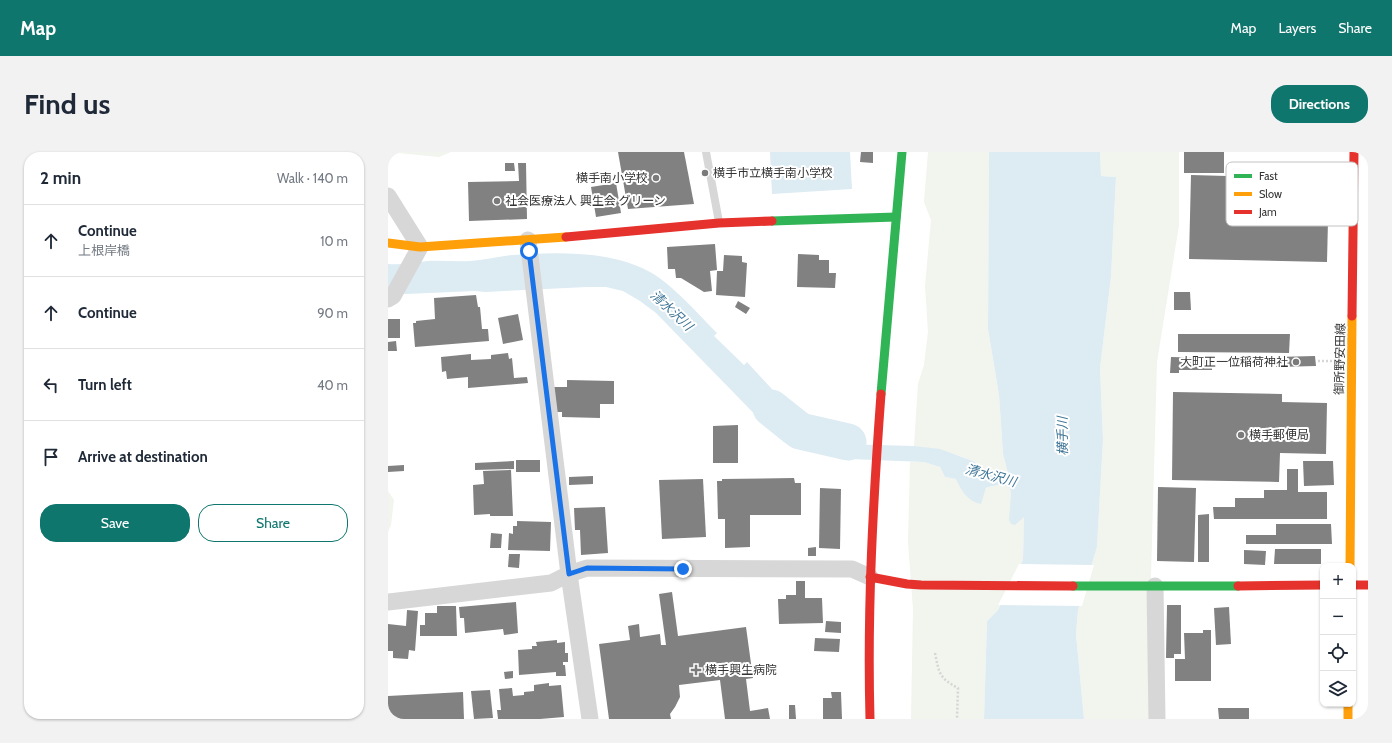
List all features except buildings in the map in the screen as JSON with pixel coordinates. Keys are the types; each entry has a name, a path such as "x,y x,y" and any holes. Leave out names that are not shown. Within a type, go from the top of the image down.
{"street":[{"path":"870,719 868,676 873,493 902,152"},
{"name":"御所野安田線","path":"1354,152 1354,162"},
{"path":"388,196 417,252"},
{"path":"388,243 417,252 528,246 719,223 896,217"},
{"name":"御所野安田線","path":"1350,563 1353,226"},
{"path":"528,246 569,574 590,719"},
{"path":"393,299 417,252"},
{"path":"388,602 551,583 569,574 587,568 852,569 870,577 921,585 1320,585"},
{"path":"1356,585 1368,585"},
{"path":"1155,586 1157,719"},
{"path":"1348,707 1348,719"}],"lane":[{"path":"706,152 719,223"}],"path":[{"path":"935,653 939,671 946,681 958,688 957,719"}],"shaded area":[{"path":"388,152 451,152 439,157"},
{"path":"928,152 989,152 988,329 999,395 1003,454 1009,477 1004,478 994,475 977,463 959,456 914,446 918,384 924,365 928,332 925,286 931,220 924,202"},
{"path":"1100,152 1179,152 1179,225 1157,362 1150,612 1149,719 1084,719 1076,634 1078,610 1097,547 1103,440 1100,368 1111,277 1116,177 1101,176"},
{"path":"910,462 924,462 940,467 945,477 956,479 983,495 986,488 989,487 1001,485 1010,488 1011,494 1024,517 1023,561 998,610 987,621 984,719 911,719 913,609 908,542"},
{"path":"388,491 394,500 391,525 388,532"}],"water":[{"path":"770,152 850,152 852,189 772,194"},
{"name":"横手川","path":"989,152 1100,152 1101,176 1116,177 1111,277 1100,368 1103,440 1097,547 1078,610 1076,634 1084,719 984,719 987,621 998,610 1023,560 1024,517 1015,525 1011,524 1009,520 1010,488 998,485 986,488 981,504 976,503 972,501 963,491 956,479 945,477 940,467 924,462 850,459 802,450 784,442 772,432 656,313 623,291 606,287 587,287 406,294 388,292 388,264 427,261 470,261 512,255 546,253 582,254 618,260 650,272 668,284 717,333 714,336 744,365 747,362 804,424 814,431 812,441 828,446 839,444 914,446 940,449 973,461 1004,479 1009,477 1003,454 999,395 988,329"}],"pier":[{"path":"1019,564 1094,565 1082,606 998,605"}],"waterway":[{"name":"清水沢川","path":"771,408 800,431 848,442"}],"traffic: fast":[{"path":"881,394 902,152"},
{"path":"772,221 896,217"},
{"path":"1073,586 1238,586"}],"traffic: slow":[{"path":"388,243 420,247 566,237"},
{"path":"1350,563 1352,316"},
{"path":"1348,707 1348,719"}],"traffic: jam":[{"path":"1354,152 1354,162"},
{"path":"566,237 719,223 772,221"},
{"path":"1352,316 1353,226"},
{"path":"870,719 869,637 871,556 881,394"},
{"path":"870,577 921,585 1073,586"},
{"path":"1238,586 1320,585"},
{"path":"1356,585 1368,585"}],"place":[{"name":"横手市立横手南小学校","path":"705,173"},
{"name":"横手南小学校","path":"656,178"},
{"name":"社会医療法人 興生会 グリーン","path":"497,201"},
{"name":"大町正一位稲荷神社","path":"1296,362"},
{"name":"横手郵便局","path":"1241,435"},
{"name":"横手興生病院","path":"696,670"}],"route":[{"path":"529,251 569,574 587,568 683,569"}]}
